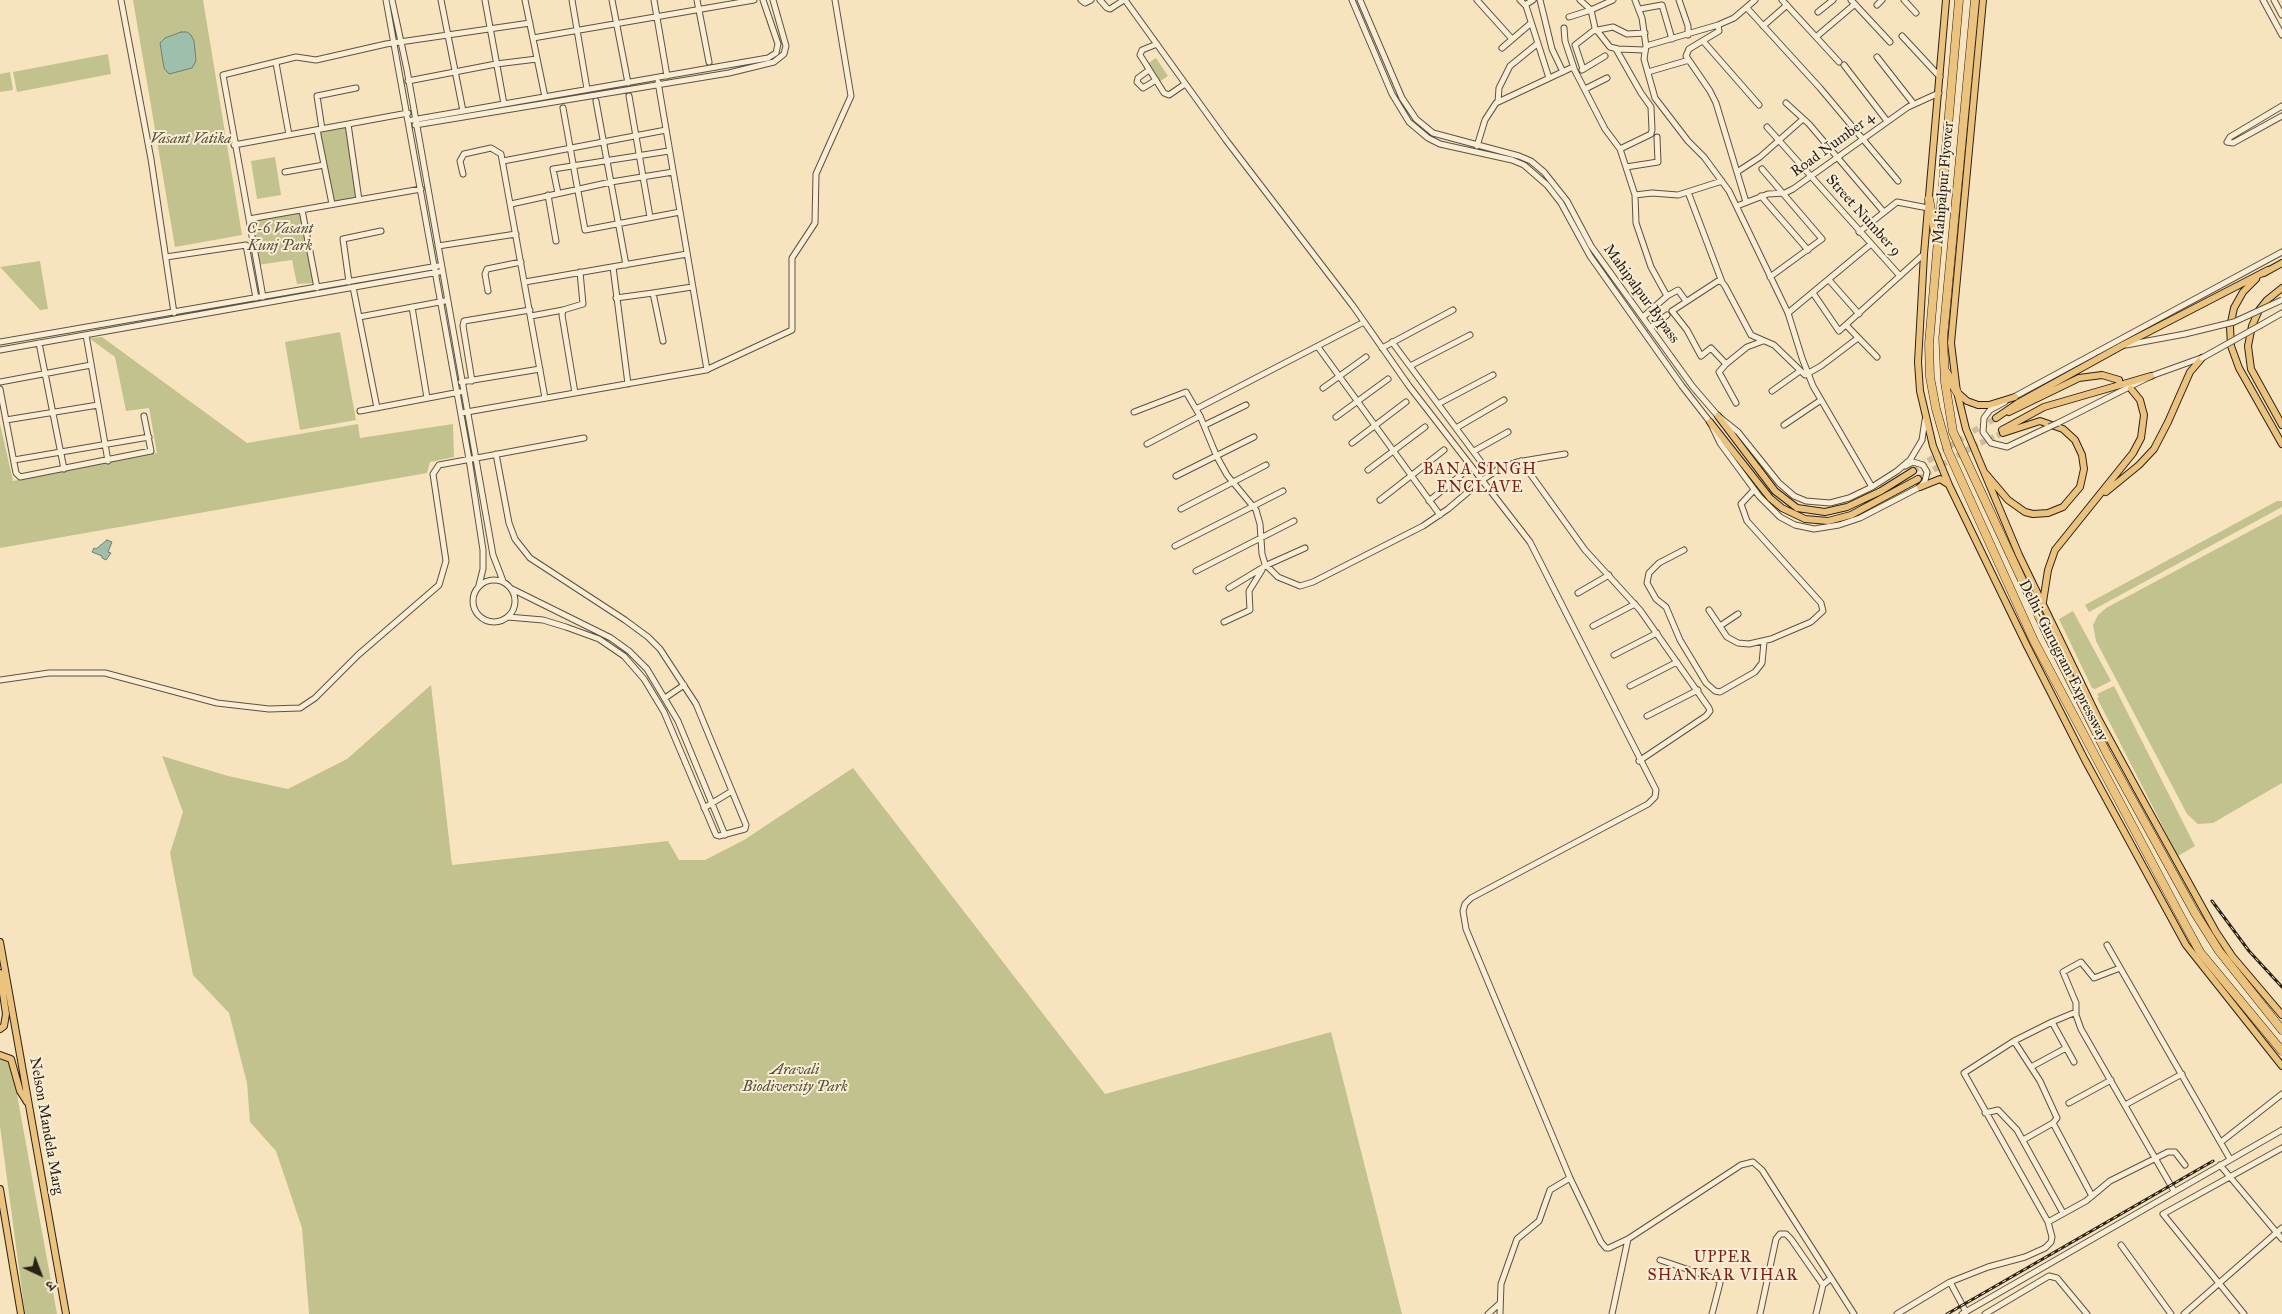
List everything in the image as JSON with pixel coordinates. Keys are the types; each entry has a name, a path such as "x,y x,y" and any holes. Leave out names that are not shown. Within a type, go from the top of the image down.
{"highway":[{"name":"Mahipalpur Flyover","path":"1937,244 1959,0"},
{"name":"Mahipalpur Flyover","path":"1944,368 1942,338 1975,0"},
{"path":"1929,199 1937,244"},
{"name":"Delhi-Gurugram Expressway","path":"1937,244 1930,344 1930,377 1936,409 1948,451 2034,641 2200,952 2282,1051"},
{"path":"1944,368 1957,392"},
{"name":"Delhi-Gurugram Expressway","path":"1944,368 1955,437 2048,638 2099,737 2195,914 2219,951 2282,1030"}],"main road":[{"path":"1946,0 1924,254 1918,362 1920,391 1925,419 1933,446 1949,485 2085,760 2186,945 2282,1066"},
{"path":"1983,0 1951,343 1957,392 1966,429 1980,467 2019,555 2099,720 2189,888 2232,956 2282,1015"},
{"path":"2119,380 2102,375 2080,378 1998,417 2018,403 2282,262"},
{"path":"2268,270 2249,285 2238,299 2232,317 2230,335 2233,354 2239,368 2282,444"},
{"path":"2282,288 2267,300 2259,310 2252,326 2248,346 2251,369 2282,425"},
{"path":"2079,518 2100,497 2151,453 2168,422 2190,372 2202,358"},
{"path":"1980,467 2008,500 2025,512 2040,514 2063,507 2075,494 2082,481 2084,461 2078,444 2067,432 2050,423 2040,421 2003,431 2044,407 2151,376"},
{"path":"2043,602 2051,559 2060,542 2133,453 2141,438 2144,423 2143,407 2131,389"},
{"path":"1957,392 1967,401 1978,405 1995,404 2015,397"},
{"path":"1718,416 1775,491 1797,508 1826,512 1847,508 1880,492 1913,471"},
{"path":"1710,422 1770,498 1782,508 1805,519 1828,521 1851,516 1918,479"},
{"path":"1920,487 1940,480 1949,485"},
{"name":"Nelson Mandela Marg","path":"0,942 66,1314"},
{"path":"0,973 6,1014 4,1026 0,1029"},
{"path":"0,1055 11,1059 20,1091 30,1108"},
{"path":"0,1189 21,1314"}],"street":[{"path":"121,0 150,150 174,313"},
{"path":"386,0 408,113 413,123 438,246 439,269"},
{"path":"392,0 408,81 421,189 439,269 460,392 461,413 482,550 483,569 473,598 474,607 478,615 490,622 500,621 508,617 543,620 566,627 599,639 624,656 644,679 664,712 716,835 725,835 744,830 746,827 696,704 660,649 648,637 546,569 523,550 515,539 509,524 496,454"},
{"path":"441,0 462,111"},
{"path":"485,0 504,104"},
{"path":"525,0 545,97"},
{"path":"572,0 588,89"},
{"path":"612,0 628,82"},
{"path":"654,0 667,76"},
{"path":"697,0 709,62"},
{"path":"533,38 698,10 738,1 754,0"},
{"path":"413,123 658,80 667,76 768,58 776,53 778,44 763,0"},
{"path":"413,123 462,111 628,82 729,73 774,62 781,58 786,51 786,42 773,0"},
{"path":"461,413 707,370 792,330 792,258 816,223 816,174 851,96 835,0"},
{"path":"1081,0 1084,3 1091,0"},
{"path":"1100,0 1110,9 1124,0 1534,550 1639,761 1656,790 1653,800 1471,898 1465,904 1462,911 1466,929 1570,1178 1604,1247 1611,1248 1628,1239 1691,1196 1741,1165 1751,1161 1762,1170 1854,1314"},
{"name":"Mahipalpur Bypass","path":"1352,0 1392,94 1409,122 1428,138 1440,144 1512,160 1524,165 1538,176 1561,203 1590,256 1682,386 1710,422 1720,443 1768,506 1787,522 1814,529 1839,526 1860,518 1920,487"},
{"name":"Mahipalpur Bypass","path":"1360,0 1389,70 1411,112 1433,133 1525,158 1544,172 1567,201 1591,246 1693,387 1718,416 1738,432 1779,483 1800,499 1824,503 1850,498 1872,487 1905,466 1915,454 1920,444 1924,434 1925,419"},
{"path":"1477,0 1512,39"},
{"path":"1520,0 1525,5 1549,78"},
{"path":"1525,5 1533,0"},
{"path":"1540,0 1552,49 1563,72"},
{"path":"1580,0 1591,10 1596,30 1606,43 1616,49 1640,93 1648,101 1652,111 1652,133 1620,149"},
{"path":"1569,17 1613,0"},
{"path":"1635,0 1640,9 1645,33 1648,72 1655,98 1722,181 1737,206 1788,313 1808,374 1821,400 1872,487"},
{"path":"1679,0 1688,26 1688,35"},
{"path":"1616,49 1645,48 1718,26 1734,18 1755,0"},
{"path":"1782,0 1842,64 1887,121"},
{"path":"1818,12 1833,0"},
{"path":"1877,6 1882,0"},
{"path":"1904,0 1916,13"},
{"path":"2263,0 2282,35"},
{"path":"2274,0 2282,14"},
{"path":"1816,37 1853,2 1890,42"},
{"path":"1640,9 1662,5 1672,39"},
{"path":"1763,26 1787,5"},
{"path":"1747,8 1863,138 1898,181"},
{"path":"262,297 223,75 296,57 316,60 394,43 530,23"},
{"path":"1502,48 1530,24"},
{"path":"1718,26 1720,30 1687,51 1686,56 1714,99 1746,202"},
{"path":"1583,69 1575,45 1596,30 1612,27 1627,34 1645,33"},
{"path":"1564,28 1565,41 1575,70 1605,129 1620,149 1635,195 1636,224 1650,263 1667,296"},
{"path":"1902,36 1940,78"},
{"path":"1703,41 1759,105"},
{"path":"1157,44 1142,50 1140,55 1166,94 1186,84"},
{"path":"1498,102 1498,88 1510,66 1537,44"},
{"path":"776,53 781,58"},
{"path":"1477,146 1485,120 1498,102 1572,67 1575,70 1583,69 1605,56"},
{"path":"1877,57 1913,104"},
{"path":"408,81 496,64 537,59"},
{"path":"1648,72 1689,60"},
{"path":"276,63 289,135"},
{"path":"1149,70 1138,78 1137,82 1142,88 1156,80"},
{"path":"1585,89 1607,78"},
{"path":"658,80 707,370"},
{"path":"332,204 324,165 317,96 356,88"},
{"name":"Road Number 4","path":"1737,206 1761,196 1783,193 1793,189 1887,121 1913,104 1939,93"},
{"path":"629,96 650,217"},
{"path":"1648,101 1655,98"},
{"path":"596,101 626,265"},
{"path":"1786,103 1837,156 1883,211"},
{"path":"2282,106 2230,137 2227,142 2233,143 2282,116"},
{"path":"564,108 585,230 680,212"},
{"path":"1652,111 1662,108"},
{"path":"234,145 408,113"},
{"path":"1737,172 1780,141 1803,119"},
{"path":"348,124 359,200"},
{"name":"Street Number 9","path":"1767,127 1900,276"},
{"path":"503,160 666,130"},
{"path":"1626,167 1658,162 1657,137"},
{"path":"463,174 460,159 467,153 495,149 501,154 545,398"},
{"path":"558,193 553,170 670,151"},
{"path":"285,172 324,165"},
{"path":"1762,169 1822,239 1770,277"},
{"path":"511,204 611,182 673,172"},
{"path":"1635,195 1652,193 1678,195 1722,181"},
{"path":"249,219 421,189"},
{"path":"1688,192 1722,282 1751,335 1774,345 1804,375 1858,338"},
{"path":"548,196 556,241"},
{"path":"1761,196 1808,250"},
{"path":"1859,232 1883,211 1897,202 1928,208"},
{"path":"302,210 317,288"},
{"path":"349,282 343,239 381,232"},
{"path":"438,246 516,234"},
{"path":"1788,313 1871,244"},
{"path":"166,256 246,245 256,298"},
{"path":"2282,252 1990,410 1984,418 1983,432 1992,443 2007,447 2151,376 2202,358 2282,313"},
{"path":"524,282 687,254"},
{"path":"1813,293 1838,330 1859,314 1924,254"},
{"path":"488,291 487,269 521,262"},
{"path":"613,267 628,384"},
{"path":"0,342 349,282 439,269"},
{"path":"0,350 353,287 439,269"},
{"path":"472,381 463,326 464,321 563,310 583,304 580,272"},
{"path":"1829,280 1859,314"},
{"path":"1722,282 1718,281 1672,311 1687,330 1701,356 1711,348 1726,364"},
{"path":"353,287 376,408"},
{"path":"616,298 692,287"},
{"path":"1642,317 1667,296 1678,290 1686,301"},
{"path":"653,293 662,341"},
{"path":"2123,346 2234,322 2282,300"},
{"path":"359,317 444,301"},
{"path":"444,301 461,382 460,392 467,411 493,555 503,581"},
{"path":"412,307 427,398"},
{"path":"563,310 562,315 575,393"},
{"path":"1382,348 1453,310"},
{"path":"1650,328 1667,315"},
{"path":"1196,408 1364,322"},
{"path":"1846,325 1877,357"},
{"path":"56,332 59,340"},
{"path":"86,335 108,461"},
{"path":"1410,366 1470,335"},
{"path":"1736,403 1719,372 1747,346 1764,340"},
{"path":"1392,342 1490,474"},
{"path":"39,343 64,469"},
{"path":"1318,346 1440,515"},
{"path":"1323,388 1366,357"},
{"path":"0,382 91,365"},
{"path":"461,382 540,369"},
{"path":"1772,391 1800,371"},
{"path":"1438,404 1493,374"},
{"path":"1336,417 1388,379"},
{"path":"0,389 16,473 20,477 151,451 144,416"},
{"path":"360,411 460,392"},
{"path":"1134,412 1184,392 1196,408 1217,457 1232,483 1254,507 1259,518 1265,566 1278,577 1300,586 1307,585 1409,534 1440,515 1490,474 1521,461 1565,454"},
{"path":"1456,428 1504,400"},
{"path":"1784,425 1821,400"},
{"path":"1352,443 1406,402"},
{"path":"6,420 98,404"},
{"path":"1205,426 1246,405"},
{"path":"1147,444 1200,416"},
{"path":"1368,470 1425,427"},
{"path":"1474,451 1508,432"},
{"path":"14,460 149,436"},
{"path":"1176,476 1254,437"},
{"path":"0,680 49,673 105,673 217,703 289,710 308,704 358,656 439,585 446,561 433,474 435,469 443,463 584,438"},
{"path":"1380,500 1444,450"},
{"path":"1521,461 1585,550 1635,604 1709,708 1708,714 1639,761"},
{"path":"1905,466 1916,462 1924,467 1927,478 1920,487"},
{"path":"1181,509 1266,465"},
{"path":"1430,502 1461,475"},
{"path":"1709,610 1727,637 1734,642 1749,644 1764,642 1816,619 1822,614 1822,603 1747,521 1741,504 1754,490"},
{"path":"1175,546 1283,491"},
{"path":"1196,570 1294,521"},
{"path":"1229,588 1265,566 1305,548"},
{"path":"1684,550 1659,563 1650,573 1647,583 1656,599 1666,607 1680,640 1706,683 1715,691 1720,692 1750,676 1762,663 1764,642"},
{"path":"1224,622 1250,610 1250,591 1265,566"},
{"path":"1578,593 1609,575"},
{"path":"479,585 492,579 503,581 512,588 617,642 642,664 678,721 725,835"},
{"path":"508,617 516,603 512,588"},
{"path":"1593,626 1635,604"},
{"path":"1720,626 1738,614"},
{"path":"1614,655 1657,633"},
{"path":"1630,686 1677,662"},
{"path":"665,698 684,685"},
{"path":"1647,716 1698,690"},
{"path":"704,808 732,791"},
{"path":"2107,945 2230,1159"},
{"path":"2120,968 2094,978 2082,962 2064,970 2076,1003 2076,1012 2081,1029 2174,1192"},
{"path":"1897,1314 1950,1282 1988,1267 2025,1257 2045,1248 2051,1242 2052,1236 2048,1222 1964,1073 2014,1041 2076,1012"},
{"path":"2052,1022 2074,1062"},
{"path":"2014,1041 2031,1067 2057,1117 2057,1121 2023,1140"},
{"path":"2031,1067 2066,1048"},
{"path":"2125,1105 2182,1074"},
{"path":"2069,1103 2110,1080"},
{"path":"2221,1142 2282,1094"},
{"path":"1986,1113 1998,1110 2015,1127 2063,1213"},
{"path":"2053,1123 2092,1196"},
{"path":"1950,1282 1964,1313 2282,1130"},
{"path":"2244,1314 2163,1215 2282,1148"},
{"path":"2048,1222 2092,1196 2110,1181 2155,1158 2173,1151 2185,1165"},
{"path":"2220,1166 2280,1231 2282,1238"},
{"path":"1500,1314 1499,1304 1503,1275 1517,1239 1539,1221 1550,1190 1570,1178"},
{"path":"2184,1314 2280,1231"},
{"path":"1760,1314 1776,1240 1780,1234 1788,1236 1823,1285"},
{"path":"1612,1314 1628,1239"},
{"path":"2121,1245 2171,1314"},
{"path":"1660,1260 1719,1280 1720,1283 1712,1314"},
{"path":"1985,1314 2049,1276 2057,1278 2087,1314"},
{"path":"1816,1314 1823,1285 1830,1278"},
{"path":"1488,1314 1499,1304"}],"green space":[{"name":"Vasant Vatika","path":"133,0 203,0 242,235 175,247"},
{"path":"108,54 111,74 17,92 13,72"},
{"path":"1156,58 1168,76 1159,82 1147,64"},
{"path":"10,72 13,90 0,92 0,74"},
{"path":"348,127 359,200 332,204 319,133"},
{"path":"275,157 281,195 257,199 251,161"},
{"name":"C-6 Vasant Kunj Park","path":"302,210 316,283 297,284 292,260 257,265 249,221"},
{"path":"40,261 48,309 40,310 0,267"},
{"path":"340,332 356,420 300,430 285,342"},
{"path":"102,337 247,443 358,424 360,438 453,424 454,457 430,462 427,473 0,548 0,424 13,481 157,453 149,408 126,411 115,357 89,338"},
{"path":"2277,501 2282,501 2282,507 2089,612 2085,605"},
{"path":"2282,514 2282,783 2213,823 2198,824 2187,814 2096,641 2093,625 2098,615 2106,608"},
{"path":"2073,611 2111,681 2095,689 2092,688 2059,619"},
{"name":"Aravali Biodiversity Park","path":"431,685 452,865 668,841 679,860 705,860 744,840 853,768 1105,1094 1331,1032 1402,1314 309,1314 302,1228 276,1151 250,1122 247,1083 229,1013 193,975 170,853 183,812 162,756 228,776 288,789 347,759"},
{"path":"2114,686 2195,846 2178,856 2097,698 2099,697 2097,694"},
{"path":"0,1059 8,1061 12,1067 57,1314 25,1314 0,1126"}],"shaded area":[{"path":"181,32 187,32 191,35 194,41 196,61 192,68 169,74 164,68 160,43 165,38"},
{"path":"107,540 112,542 108,552 111,553 106,560 92,552 94,548 96,549"}],"tunnel":[{"path":"1913,471 1996,418"},
{"path":"1918,479 1976,445 2003,433"}],"railway":[{"path":"2212,901 2249,951 2282,987"},
{"path":"1947,1314 2213,1161"}],"district":[{"name":"BANA SINGH ENCLAVE","path":"1480,479"},
{"name":"UPPER SHANKAR VIHAR","path":"1723,1267"}]}
